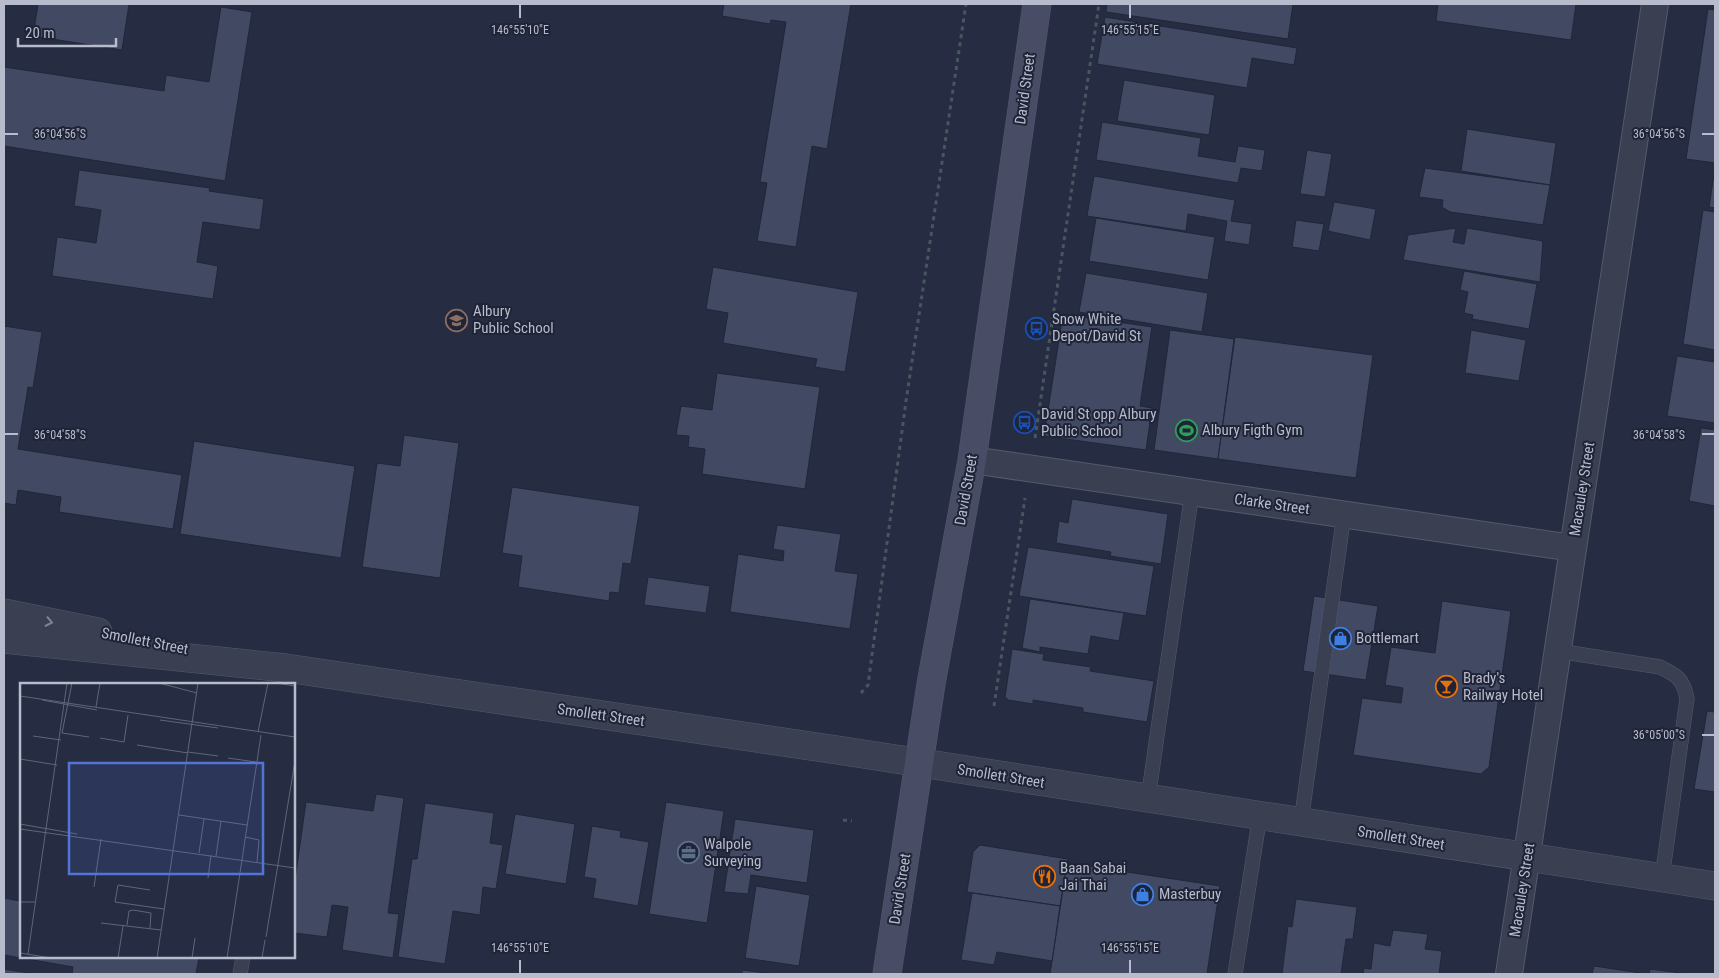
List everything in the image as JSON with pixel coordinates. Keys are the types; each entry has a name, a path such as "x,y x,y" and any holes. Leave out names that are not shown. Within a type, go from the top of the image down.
{"main road":[{"name":"David Street","path":"887,974 931,684 972,460 1037,4"}],"street":[{"name":"Macauley Street","path":"1509,974 1655,4"},
{"name":"Clarke Street","path":"972,460 1573,548"},
{"name":"Smollett Street","path":"4,613 285,676"},
{"name":"Smollett Street","path":"4,639 919,763 1715,886"}],"lane":[{"path":"1148,799 1192,492"},
{"path":"1301,822 1344,514"},
{"path":"1558,651 1660,667 1675,674 1683,682 1687,699 1662,878"},
{"path":"1235,974 1260,816"},
{"path":"240,974 243,958"}],"path":[{"path":"860,693 868,685 906,401 966,4"},
{"path":"1034,446 1100,4"},
{"path":"994,706 1026,497"},
{"path":"842,820 852,821"}],"building":[{"path":"38,4 129,4 122,50 33,36"},
{"path":"724,4 851,4 827,149 812,146 796,247 757,241 767,183 760,182 786,22 771,20 770,24 722,16"},
{"path":"1107,4 1293,4 1288,39 1106,12"},
{"path":"1438,4 1576,4 1571,40 1436,21"},
{"path":"221,7 252,12 225,181 4,146 4,67 164,91 166,75 209,82"},
{"path":"1708,9 1715,10 1715,163 1686,159"},
{"path":"1105,17 1297,48 1294,65 1252,58 1247,88 1097,64"},
{"path":"1124,80 1215,95 1209,135 1117,121"},
{"path":"1102,122 1201,138 1198,156 1235,162 1238,146 1265,150 1262,171 1241,168 1238,183 1096,160"},
{"path":"1467,129 1556,143 1550,185 1461,171"},
{"path":"1307,150 1332,154 1325,197 1300,194"},
{"path":"1425,168 1550,185 1543,225 1450,212 1442,207 1443,200 1419,197"},
{"path":"1715,168 1715,208 1709,207"},
{"path":"79,170 210,188 209,191 264,199 260,230 203,222 197,262 218,266 213,299 52,276 57,237 96,243 101,210 74,206"},
{"path":"1094,176 1235,200 1231,221 1252,224 1249,245 1224,241 1227,221 1188,214 1186,231 1087,216"},
{"path":"1334,202 1376,209 1370,240 1328,231"},
{"path":"1703,210 1715,212 1715,350 1683,344"},
{"path":"1096,218 1215,237 1208,280 1089,261"},
{"path":"1296,220 1324,224 1319,251 1292,247"},
{"path":"1456,228 1453,242 1464,244 1467,228 1543,241 1540,282 1403,260 1408,235"},
{"path":"713,267 858,292 845,372 815,367 817,359 723,343 728,313 706,309"},
{"path":"1464,271 1537,284 1529,329 1472,319 1473,315 1464,313 1468,292 1460,290"},
{"path":"1086,273 1208,293 1202,332 1079,312"},
{"path":"1063,314 1152,327 1140,406 1152,408 1146,450 1044,436"},
{"path":"4,326 42,332 33,388 28,387 18,449 182,475 173,529 59,512 61,497 18,490 16,505 4,503"},
{"path":"1170,330 1234,339 1218,459 1154,450"},
{"path":"1471,330 1526,340 1519,381 1465,373"},
{"path":"1235,337 1373,355 1356,478 1218,459"},
{"path":"1677,356 1715,362 1715,423 1667,416"},
{"path":"717,373 820,387 805,489 702,474 705,449 688,447 689,436 676,435 681,406 712,410"},
{"path":"1701,428 1715,430 1715,506 1689,501"},
{"path":"404,435 459,443 440,578 362,567 377,463 400,466"},
{"path":"194,441 355,466 341,558 180,534"},
{"path":"512,487 640,506 631,564 623,563 619,593 610,592 609,601 518,587 522,556 502,553"},
{"path":"1072,499 1168,514 1161,564 1110,556 1111,552 1056,543 1059,521 1068,523"},
{"path":"777,525 841,534 835,571 858,574 850,629 730,612 738,554 783,561 784,551 773,549"},
{"path":"1028,547 1154,566 1146,616 1019,596"},
{"path":"648,577 710,586 706,613 644,605"},
{"name":"Bottlemart","path":"1314,596 1378,606 1366,680 1303,671"},
{"path":"1030,599 1124,613 1119,641 1091,636 1088,654 1040,647 1040,652 1022,648"},
{"name":"Brady's Railway Hotel","path":"1442,601 1511,611 1489,767 1481,774 1353,755 1362,698 1401,703 1403,688 1385,685 1391,647 1435,653"},
{"path":"1012,649 1044,654 1043,660 1091,667 1090,671 1154,681 1147,722 1083,712 1083,708 1033,700 1033,704 1008,700 1005,697"},
{"path":"1707,711 1715,712 1715,792 1694,789"},
{"path":"376,794 404,798 388,913 399,914 393,958 342,950 348,907 332,905 327,937 295,933 295,880 306,802 373,811"},
{"name":"Walpole Surveying","path":"666,802 724,811 707,923 649,914"},
{"path":"425,803 494,813 490,843 503,845 496,889 483,887 480,915 453,911 445,964 398,957 412,859 417,859"},
{"path":"515,814 575,824 566,884 505,874"},
{"path":"735,819 814,830 807,883 751,875 748,894 724,892"},
{"path":"592,826 621,831 620,837 649,842 638,906 593,898 596,879 584,877"},
{"path":"980,845 1068,859 1060,906 967,892 973,852"},
{"path":"1067,863 1220,886 1207,974 1050,974"},
{"path":"756,886 810,895 799,966 745,958"},
{"path":"972,893 1060,906 1052,961 997,952 994,965 961,960"},
{"path":"4,898 20,901 20,958 4,955"},
{"path":"1296,899 1357,907 1353,939 1346,939 1341,974 1282,974 1288,926 1292,927"},
{"path":"1393,930 1428,934 1425,949 1442,951 1439,974 1363,974 1364,968 1371,969 1374,943 1390,946"},
{"path":"21,958 199,958 196,974 72,974 73,967"},
{"path":"1594,966 1647,974 1592,974"},
{"path":"4,969 35,974 4,974"},
{"path":"1650,969 1689,974 1649,974"},
{"path":"742,970 775,974 742,974"}],"place":[{"name":"Albury Public School","path":"457,320"},
{"name":"Snow White Depot/David St","path":"1036,328"},
{"name":"David St opp Albury Public School","path":"1025,423"},
{"name":"Albury Figth Gym","path":"1186,430"},
{"name":"Bottlemart","path":"1340,638"},
{"name":"Brady's Railway Hotel","path":"1447,687"},
{"name":"Walpole Surveying","path":"688,853"},
{"name":"Baan Sabai Jai Thai","path":"1044,877"},
{"name":"Masterbuy","path":"1143,894"}]}
